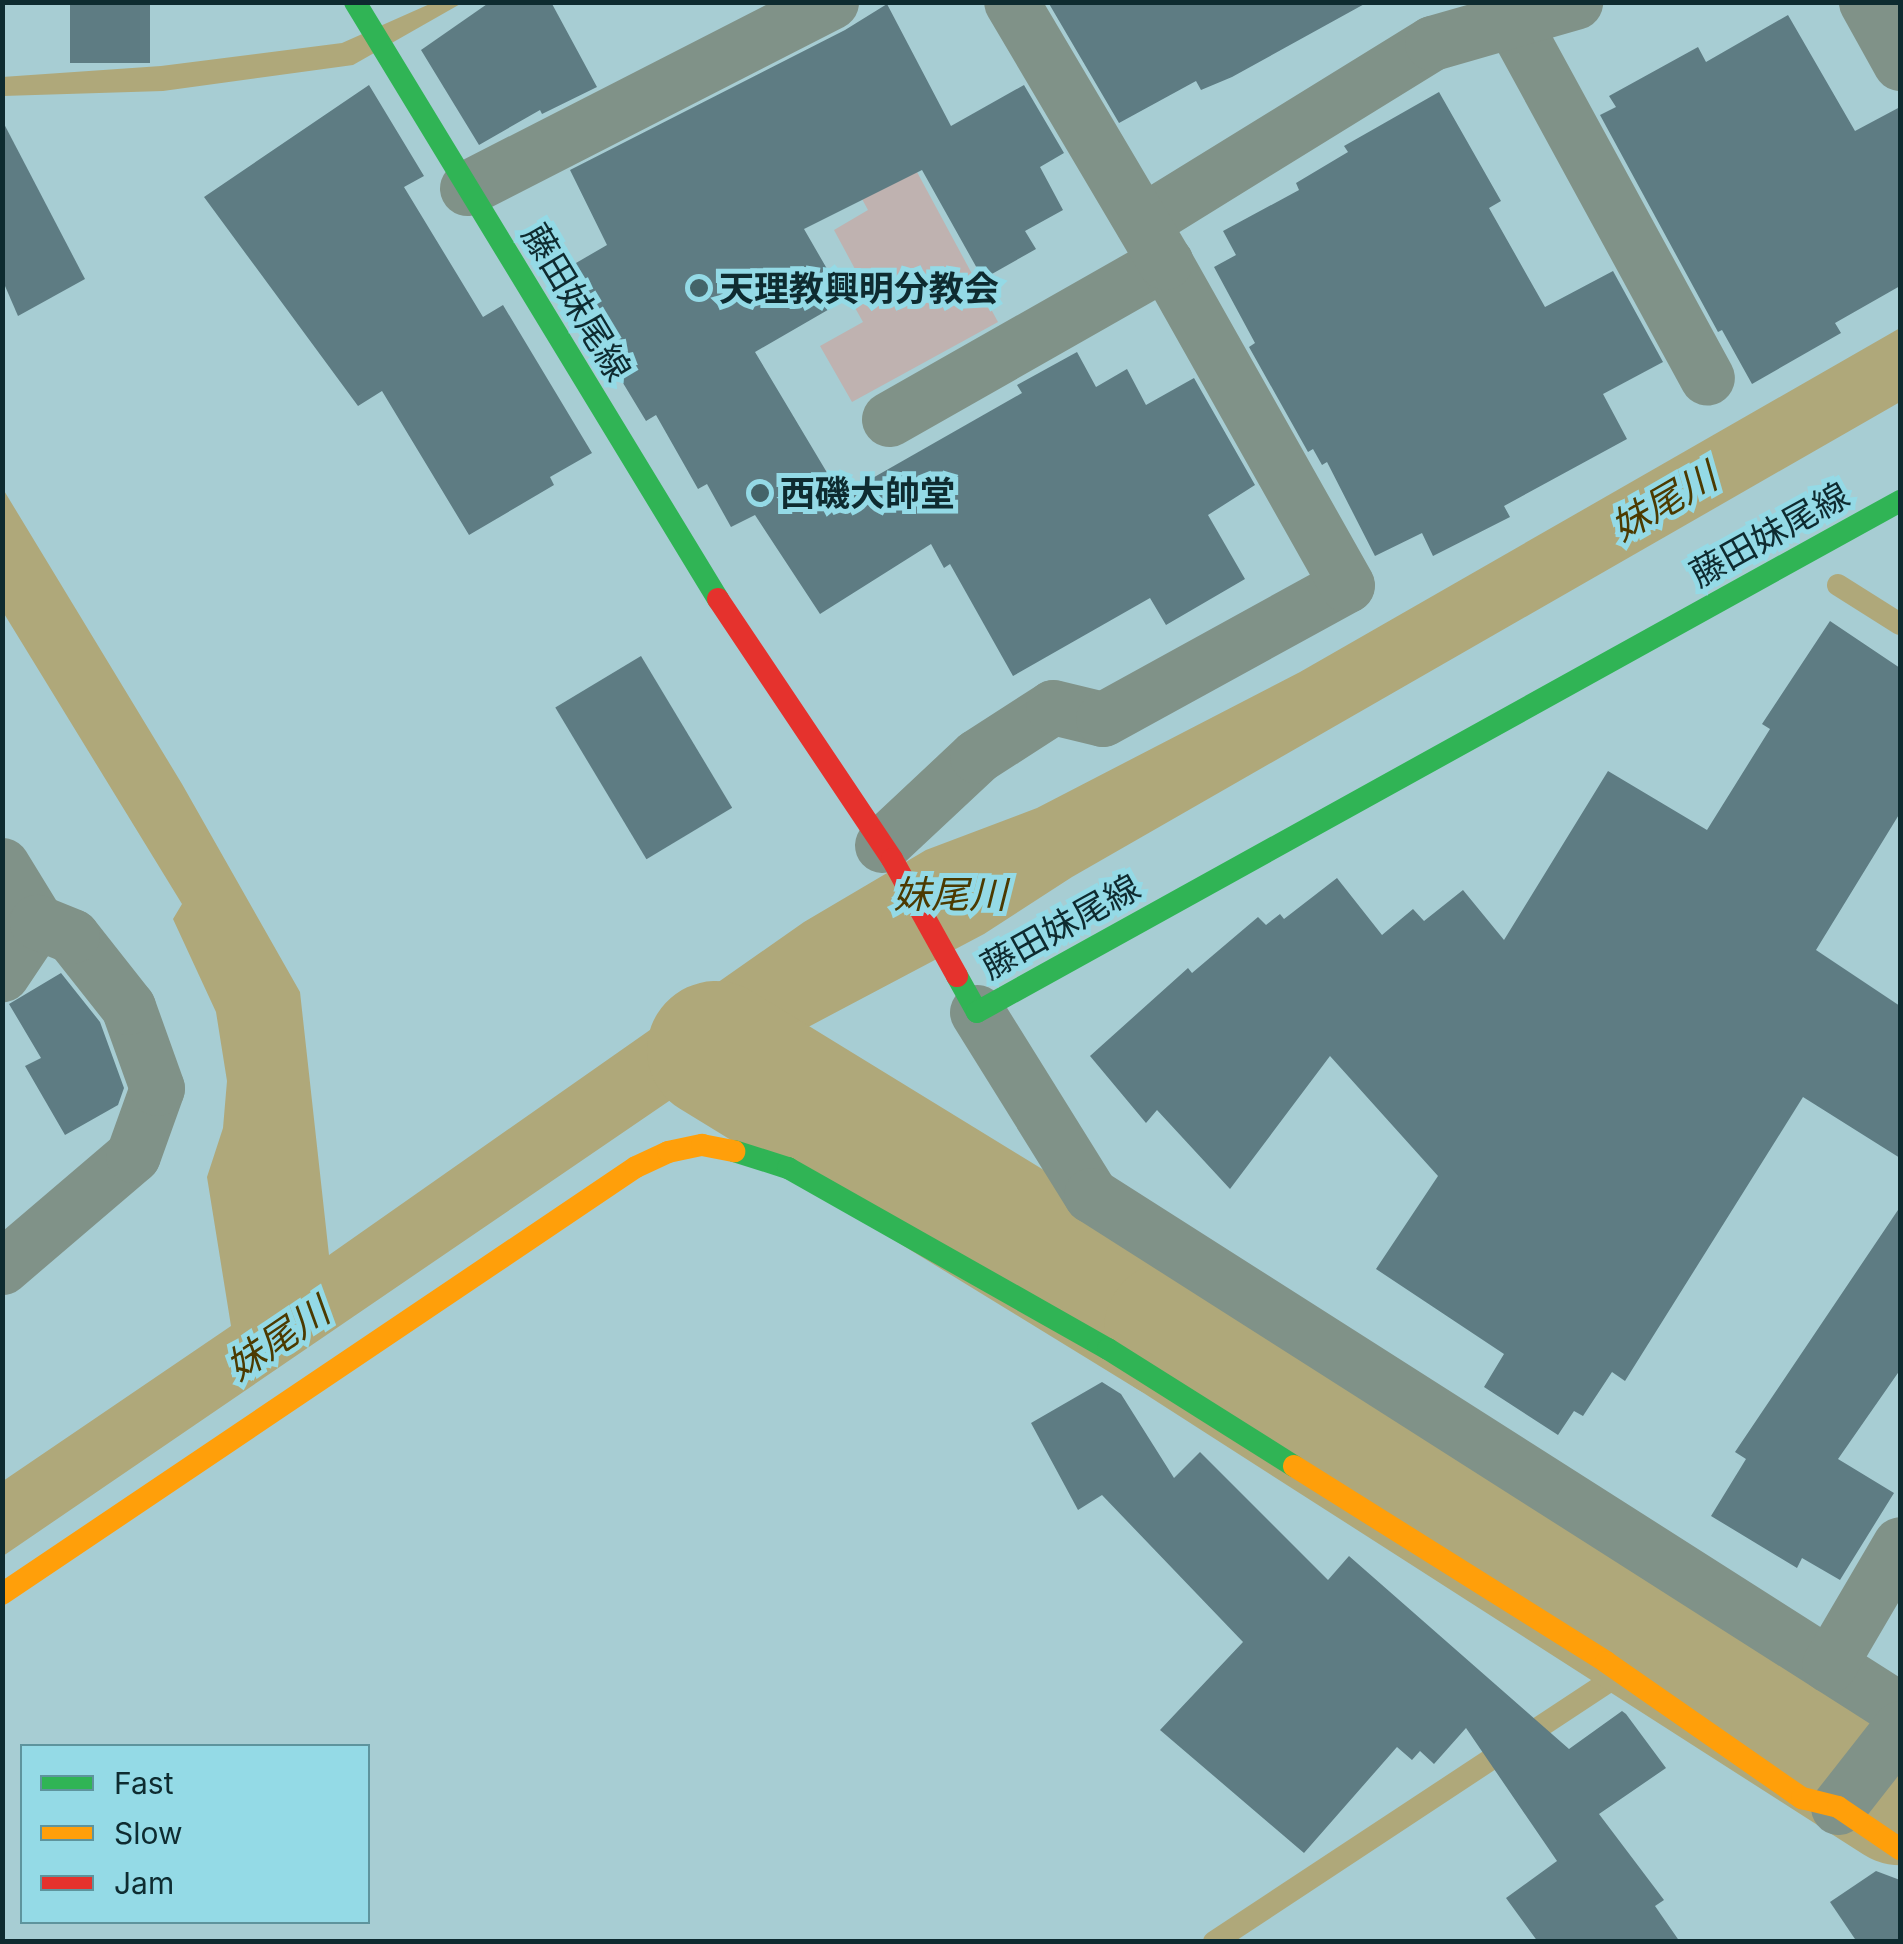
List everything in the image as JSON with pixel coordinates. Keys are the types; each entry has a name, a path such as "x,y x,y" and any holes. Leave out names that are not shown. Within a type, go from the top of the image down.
{"street":[{"path":"467,188 831,2"},
{"path":"886,852 977,756 1053,708 1103,719 1347,585 1153,242 1011,2"},
{"path":"889,419 1153,242 1432,44 1575,2"},
{"path":"1866,2 1900,63"},
{"name":"藤田妹尾線","path":"359,10 750,653 886,852 977,1012 1900,501"},
{"path":"1513,22 1707,378"},
{"path":"2,866 36,922 72,936 128,1007 157,1088 133,1155 2,1267"},
{"path":"2,974 36,922"},
{"path":"977,1012 1092,1195 1828,1665 1896,1728 1843,1800"},
{"path":"2,1594 636,1167 668,1152 702,1145 788,1168 1108,1350 1606,1662 1802,1798 1843,1800 1900,1849"},
{"path":"1828,1665 1900,1544"}],"shaded area":[{"path":"910,159 998,322 852,402 820,346 863,322 854,306 870,297 834,230 868,210 856,188"}],"water":[{"path":"432,3 462,3 353,65 163,91 3,96 2,77 161,66 342,43"},
{"name":"妹尾川","path":"1900,328 1900,402 1072,877 984,934 672,1099 3,1556 3,1481 231,1326 207,1177 223,1128 227,1081 216,1012 173,919 182,904 3,612 3,489 182,784 300,992 329,1255 804,922 926,850 1037,808 1300,672"}],"building":[{"path":"70,2 150,2 150,63 70,63"},
{"path":"490,2 551,2 597,87 542,114 540,110 479,145 421,50"},
{"path":"1048,2 1368,2 1232,77 1201,90 1196,81 1119,123"},
{"path":"887,4 951,126 1024,85 1064,153 1040,167 1063,210 1025,231 1036,249 983,279 922,170 804,229 845,300 755,352 841,496 1022,393 1017,385 1077,352 1096,387 1127,369 1146,405 1194,378 1255,485 1208,515 1245,579 1166,625 1150,598 1013,676 950,564 944,568 931,544 820,614 755,515 731,527 707,484 698,489 656,415 646,421 557,274 607,245 570,170 845,30"},
{"path":"1788,15 1855,131 1900,107 1900,286 1835,323 1841,333 1752,384 1722,330 1718,332 1600,115 1616,107 1609,96 1698,47 1706,62"},
{"path":"369,85 424,176 404,187 483,317 503,305 592,453 550,477 554,485 469,535 382,391 358,406 204,197"},
{"path":"1439,92 1501,201 1489,208 1545,307 1613,271 1663,362 1603,394 1627,439 1504,506 1510,517 1433,556 1422,533 1375,556 1327,462 1322,465 1313,449 1308,452 1249,347 1255,343 1214,267 1236,255 1223,231 1299,190 1296,183 1348,152 1344,146"},
{"path":"2,120 85,279 18,316 2,279"},
{"path":"1830,621 1900,668 1900,813 1816,950 1900,1006 1900,1158 1803,1097 1625,1381 1612,1372 1583,1416 1574,1411 1558,1435 1484,1387 1504,1354 1376,1269 1438,1176 1330,1056 1230,1189 1157,1110 1146,1123 1090,1056 1188,968 1192,973 1258,917 1266,925 1280,914 1284,919 1337,878 1382,935 1413,909 1424,921 1463,890 1504,940 1608,771 1707,830 1770,729 1762,724"},
{"path":"641,656 732,808 646,859 555,708"},
{"path":"61,973 100,1022 124,1088 118,1105 65,1135 25,1066 41,1058 9,1004"},
{"path":"1900,1207 1900,1370 1838,1459 1894,1493 1840,1580 1802,1558 1797,1568 1711,1516 1746,1459 1735,1452"},
{"path":"1102,1382 1121,1394 1174,1478 1200,1452 1328,1580 1349,1556 1569,1749 1622,1711 1626,1714 1666,1768 1599,1814 1664,1900 1655,1906 1680,1942 1538,1942 1506,1898 1557,1861 1466,1728 1434,1764 1420,1751 1412,1760 1397,1747 1304,1853 1160,1730 1243,1642 1102,1495 1078,1510 1031,1423"},
{"path":"1876,1871 1900,1880 1900,1942 1857,1942 1830,1902"}],"waterway":[{"path":"1838,585 1900,624"},
{"path":"716,1050 1173,1330 1900,1796"},
{"path":"1214,1942 1664,1645"}],"traffic: fast":[{"path":"355,2 718,599"},
{"path":"957,976 977,1012 1900,501"},
{"path":"734,1151 788,1168 1108,1349 1294,1466"}],"traffic: slow":[{"path":"2,1594 636,1167 668,1152 702,1145 734,1151"},
{"path":"1294,1466 1606,1662 1802,1798 1838,1807 1900,1849"}],"traffic: jam":[{"path":"718,599 892,859 957,976"}],"place":[{"name":"天理教興明分教会","path":"699,288"},
{"name":"西磯大帥堂","path":"760,493"}]}
